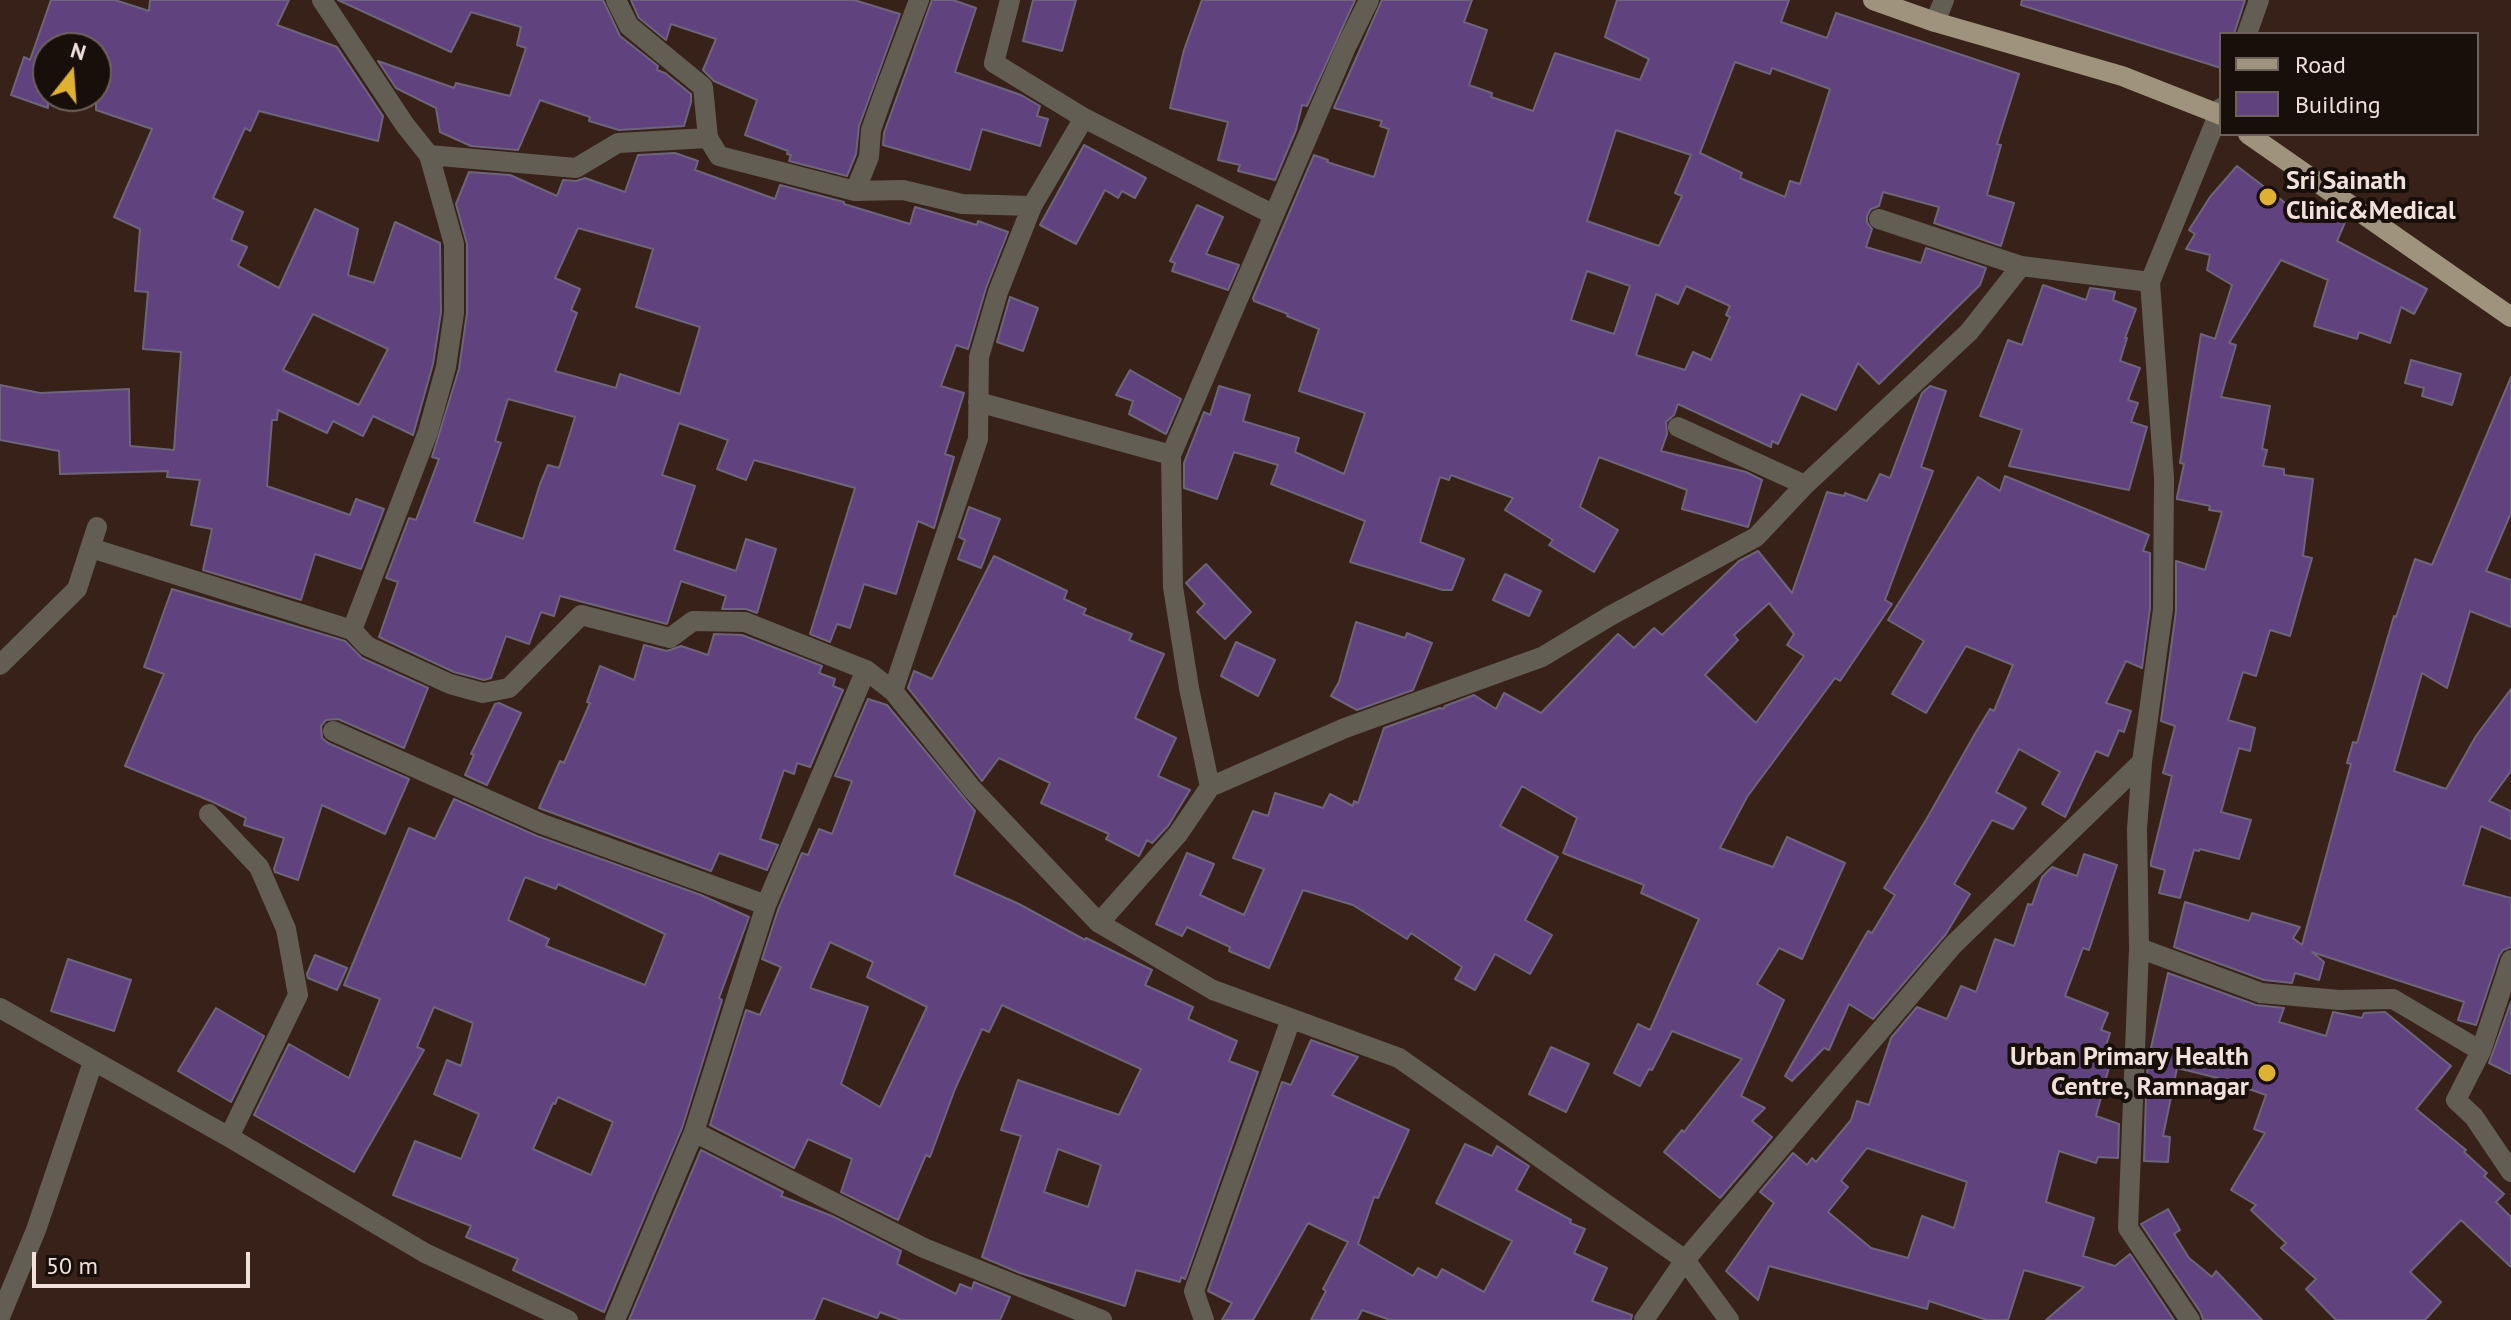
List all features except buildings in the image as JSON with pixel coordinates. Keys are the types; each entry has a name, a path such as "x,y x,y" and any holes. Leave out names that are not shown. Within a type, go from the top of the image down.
{"main road":[{"path":"1873,0 1935,22 2122,76 2219,112"},
{"path":"2251,136 2511,317"}],"street":[{"path":"322,0 405,125 429,155 454,244 454,313 446,367 428,432 352,630"},
{"path":"616,0 629,26 703,87 708,138 719,156 855,191 903,190 962,204 1032,206"},
{"path":"855,191 869,157 871,130 879,105 919,0"},
{"path":"1010,0 994,63 1084,118 1274,215"},
{"path":"1210,787 1189,688 1173,587 1171,455 1369,0"},
{"path":"1935,22 1944,0"},
{"path":"2248,32 2259,0"},
{"path":"2190,1320 2128,1228 2139,948 2137,829 2142,762 2163,609 2164,478 2150,282 2219,114"},
{"path":"893,691 978,439 979,357 998,292 1032,206 1084,118"},
{"path":"429,155 576,168 618,143 708,138"},
{"path":"1879,219 2021,266 2150,282"},
{"path":"1099,923 1178,834 1210,787 1345,728 1542,657 1610,616 1756,537 1805,485 1969,332 2021,266"},
{"path":"978,402 1171,455"},
{"path":"1678,427 1805,485"},
{"path":"0,665 77,589 97,527"},
{"path":"91,548 352,630 367,646 450,684 483,693 509,688 581,615 670,638 693,621 745,622 866,670 893,691 972,789 1099,923 1213,990 1399,1058 1685,1260 1729,1320"},
{"path":"615,1320 694,1132 766,905 866,670"},
{"path":"333,731 542,824 766,905"},
{"path":"1644,1320 1685,1260 1953,945 2142,762"},
{"path":"209,814 259,867 286,929 298,995 229,1137"},
{"path":"2139,948 2261,993 2339,1000 2393,999 2481,1051"},
{"path":"2511,960 2481,1051 2456,1100 2474,1117 2511,1172"},
{"path":"0,1008 229,1137 425,1253 568,1320"},
{"path":"1204,1320 1194,1291 1291,1019"},
{"path":"0,1317 36,1230 93,1062"},
{"path":"694,1132 924,1248 1102,1320"}],"place":[{"name":"Sri Sainath Clinic&Medical","path":"2268,197"},
{"name":"Urban Primary Health Centre, Ramnagar","path":"2267,1073"}]}
